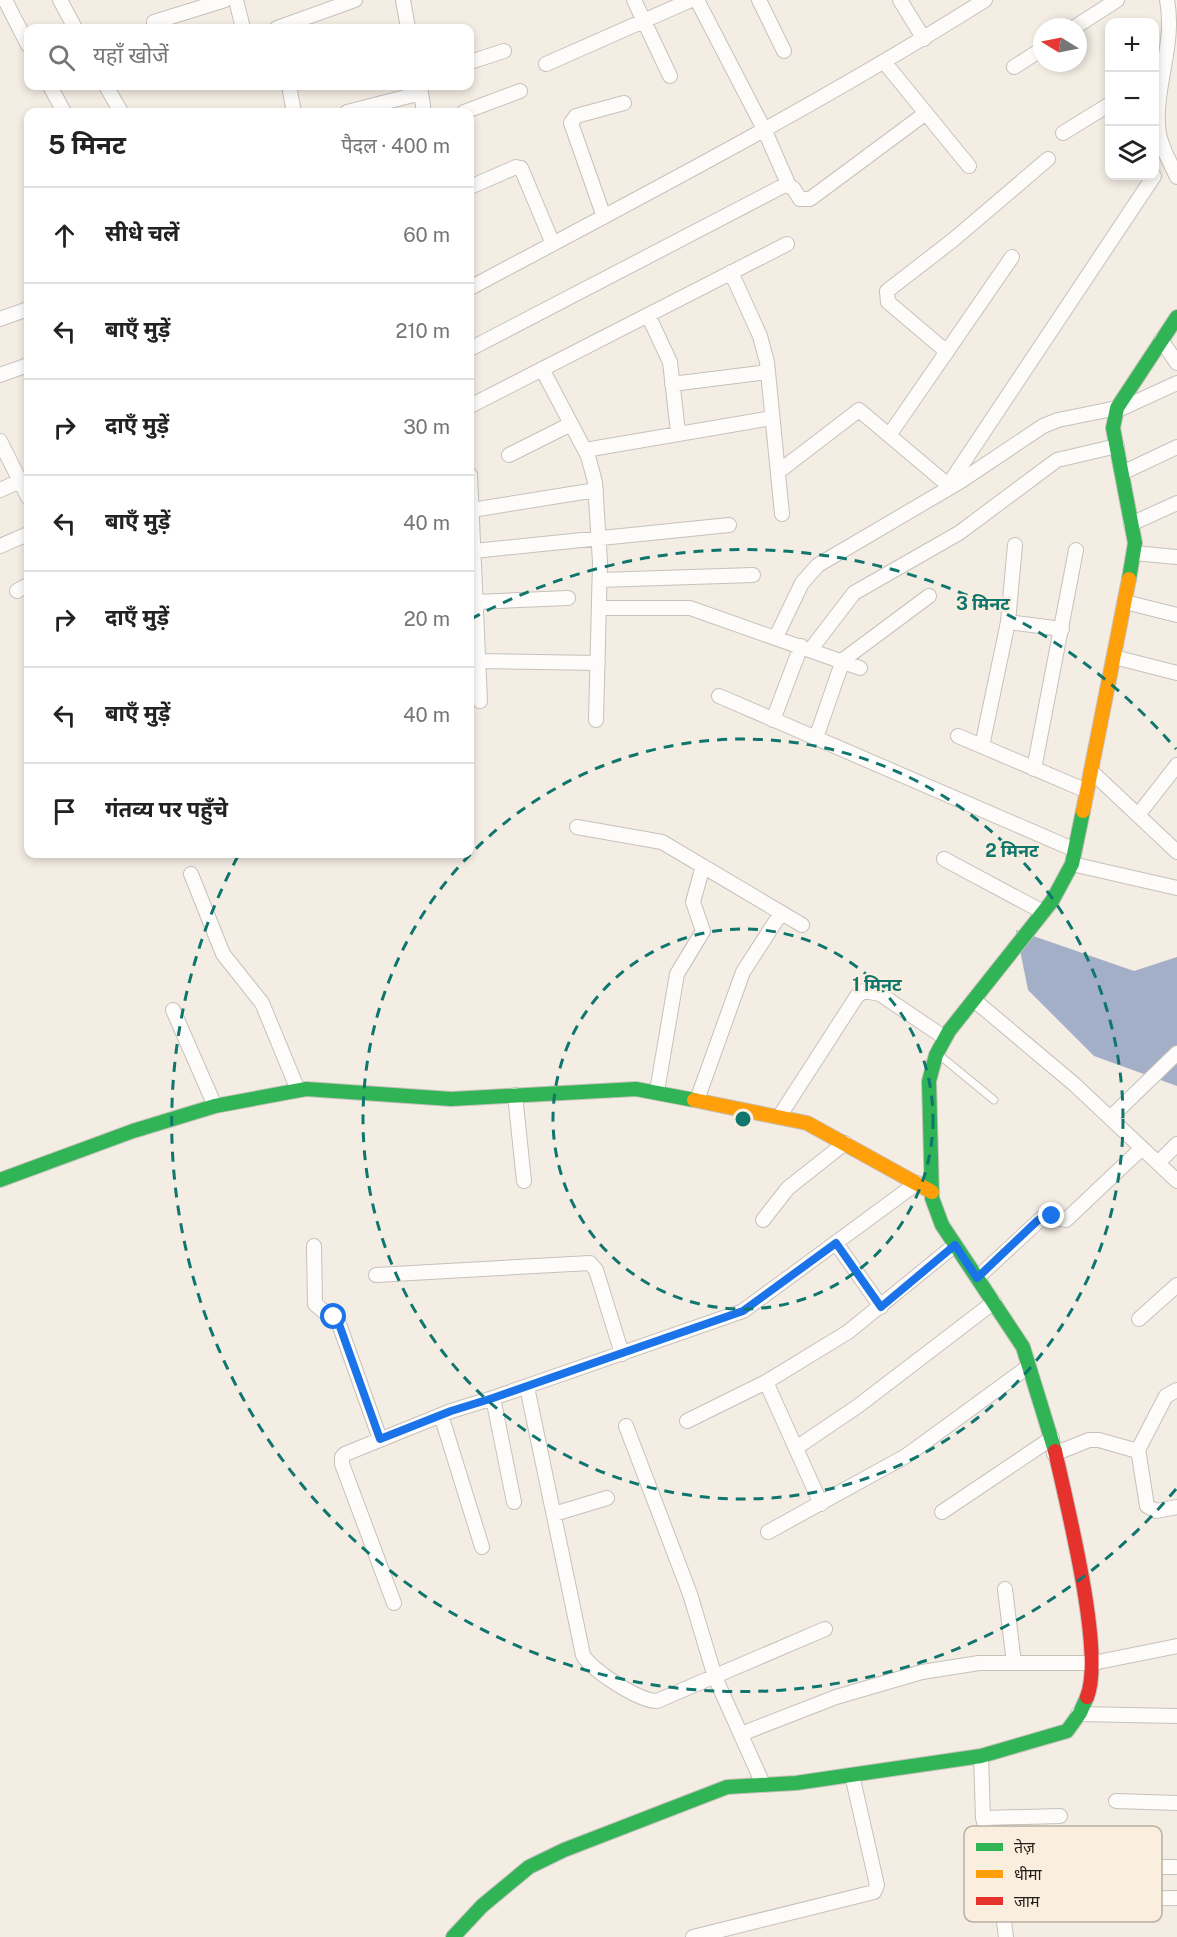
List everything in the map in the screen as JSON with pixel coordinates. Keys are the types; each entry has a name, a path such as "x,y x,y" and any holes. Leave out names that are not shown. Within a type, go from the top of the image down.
{"street":[{"path":"5,0 24,37"},
{"path":"60,0 73,24"},
{"path":"154,22 225,0"},
{"path":"236,0 242,24"},
{"path":"289,24 355,0"},
{"path":"403,0 407,24"},
{"path":"634,0 670,76"},
{"path":"546,64 691,0"},
{"path":"697,0 765,131 789,186 800,199 810,200 926,113"},
{"path":"759,0 784,51"},
{"path":"900,0 924,39"},
{"path":"474,286 765,131 885,63 985,0"},
{"path":"1087,19 1117,0"},
{"path":"1167,0 1169,41 1160,73 1158,119 1159,136 1177,177"},
{"path":"474,61 504,51"},
{"path":"1014,66 1033,54"},
{"path":"885,63 969,166"},
{"path":"52,90 62,108"},
{"path":"108,90 119,108"},
{"path":"290,90 293,108"},
{"path":"360,108 417,90"},
{"path":"420,90 423,108"},
{"path":"474,108 520,91"},
{"path":"604,217 571,123 576,116 624,102"},
{"path":"1063,133 1105,107"},
{"path":"1159,168 1167,156"},
{"path":"947,352 888,302 887,291 953,240 1048,159"},
{"path":"474,185 516,167 521,168 553,244"},
{"path":"946,488 1151,180"},
{"path":"474,347 785,185 789,186"},
{"path":"474,404 787,244"},
{"path":"890,434 1012,257"},
{"path":"731,272 760,336 768,372 782,514"},
{"path":"0,319 24,310"},
{"path":"648,315 666,350 678,432"},
{"path":"453,1937 482,1906 529,1867 564,1850 727,1787 796,1783 981,1756 1067,1731 1090,1689 1093,1663 1077,1554 1052,1438 1023,1347 942,1225 932,1192 929,1081 937,1052 945,1038 1065,883 1072,864 1134,553 1131,524 1113,428 1116,409 1177,316"},
{"path":"1161,340 1177,363"},
{"path":"0,375 24,366"},
{"path":"542,369 585,450 592,466 596,490 600,580 596,720"},
{"path":"672,384 768,372"},
{"path":"776,637 802,583 818,565 1043,426 1058,420 1116,409 1177,383"},
{"path":"778,472 855,411 864,411 946,488"},
{"path":"585,450 678,432 772,418"},
{"path":"509,454 571,424"},
{"path":"0,441 24,489"},
{"path":"773,720 806,647 854,593 959,533 1057,460 1117,446"},
{"path":"1122,473 1177,447"},
{"path":"0,490 20,481"},
{"path":"474,514 596,490"},
{"path":"1131,524 1177,503"},
{"path":"480,700 474,596 474,551 729,525"},
{"path":"0,546 24,536"},
{"path":"982,746 1008,622 1015,545"},
{"path":"1034,769 1076,550"},
{"path":"1134,553 1177,557"},
{"path":"600,580 753,575"},
{"path":"474,596 568,598"},
{"path":"816,738 843,660 929,596"},
{"path":"1125,602 1177,615"},
{"path":"599,608 690,608 843,660 860,668"},
{"path":"1008,622 1062,629"},
{"path":"1114,657 1177,673"},
{"path":"478,661 598,663"},
{"path":"719,696 1075,850"},
{"path":"958,736 1087,791"},
{"path":"1138,815 1177,765"},
{"path":"1091,771 1177,852"},
{"path":"577,827 662,842 802,925"},
{"path":"944,859 1043,912"},
{"path":"1072,864 1177,888"},
{"path":"657,1091 676,974 703,931 693,902 703,866"},
{"path":"191,874 223,954 262,1003 298,1090"},
{"path":"697,1100 743,972 781,913"},
{"path":"779,1117 857,996 864,991 880,994 945,1038"},
{"path":"974,1000 1110,1118 1177,1180"},
{"path":"173,1011 215,1106"},
{"path":"1110,1118 1177,1053"},
{"path":"0,1180 133,1131 215,1106 298,1090 320,1088 451,1099 613,1089 657,1091 807,1123 932,1192"},
{"path":"515,1095 525,1181"},
{"path":"763,1220 793,1184 845,1143"},
{"path":"1158,1163 1177,1144"},
{"path":"977,1278 1044,1216 1066,1220 1143,1148"},
{"path":"394,1603 341,1460 345,1454 441,1415 743,1311 917,1184"},
{"path":"836,1243 881,1307"},
{"path":"687,1421 766,1382 848,1332 955,1245"},
{"path":"314,1246 315,1304 319,1309 334,1317 339,1324 380,1439"},
{"path":"376,1275 590,1263 596,1270 622,1354"},
{"path":"1139,1319 1177,1285"},
{"path":"796,1448 858,1406 994,1302"},
{"path":"768,1532 906,1456 1029,1366"},
{"path":"766,1382 821,1504"},
{"path":"527,1387 583,1655 587,1662 651,1701 716,1677 825,1629"},
{"path":"1175,1389 1138,1449 1148,1506 1156,1511 1177,1507"},
{"path":"493,1398 514,1502"},
{"path":"441,1415 482,1546"},
{"path":"626,1426 690,1594 716,1677 763,1784"},
{"path":"942,1512 1052,1438"},
{"path":"1054,1454 1089,1440 1099,1440 1129,1449 1138,1449"},
{"path":"554,1514 607,1498"},
{"path":"1005,1589 1014,1663"},
{"path":"741,1734 836,1697 922,1672 979,1663 1093,1663 1177,1646"},
{"path":"1078,1714 1177,1716"},
{"path":"981,1756 985,1826"},
{"path":"693,1937 874,1892 877,1885 852,1775"},
{"path":"1116,1801 1177,1803"},
{"path":"983,1818 1060,1816"},
{"path":"1162,1867 1175,1867"},
{"path":"1162,1898 1177,1898"},
{"path":"1004,1922 1006,1937"}],"lane":[{"path":"937,1052 994,1100"}],"water":[{"path":"1016,930 1134,971 1177,957 1177,1086 1094,1056 1028,990"}],"traffic: fast":[{"path":"1129,579 1135,543 1113,428 1117,408 1177,317"},
{"path":"1055,1451 1023,1347 942,1225 932,1198 929,1081 936,1055 949,1031 1052,901 1072,864 1083,811"},
{"path":"0,1180 133,1131 215,1106 306,1089 451,1099 636,1089 694,1100"},
{"path":"453,1937 482,1906 529,1867 564,1850 727,1787 796,1783 981,1756 1067,1731 1080,1713 1087,1697"}],"traffic: slow":[{"path":"1083,811 1129,579"},
{"path":"694,1100 807,1123 932,1192"}],"traffic: jam":[{"path":"1055,1451 1075,1540 1088,1613 1091,1676 1087,1697"}],"route":[{"path":"334,1317 339,1324 380,1439 451,1411 743,1311 836,1243 881,1307 955,1245 977,1278 1037,1221 1044,1216 1052,1216"}]}
